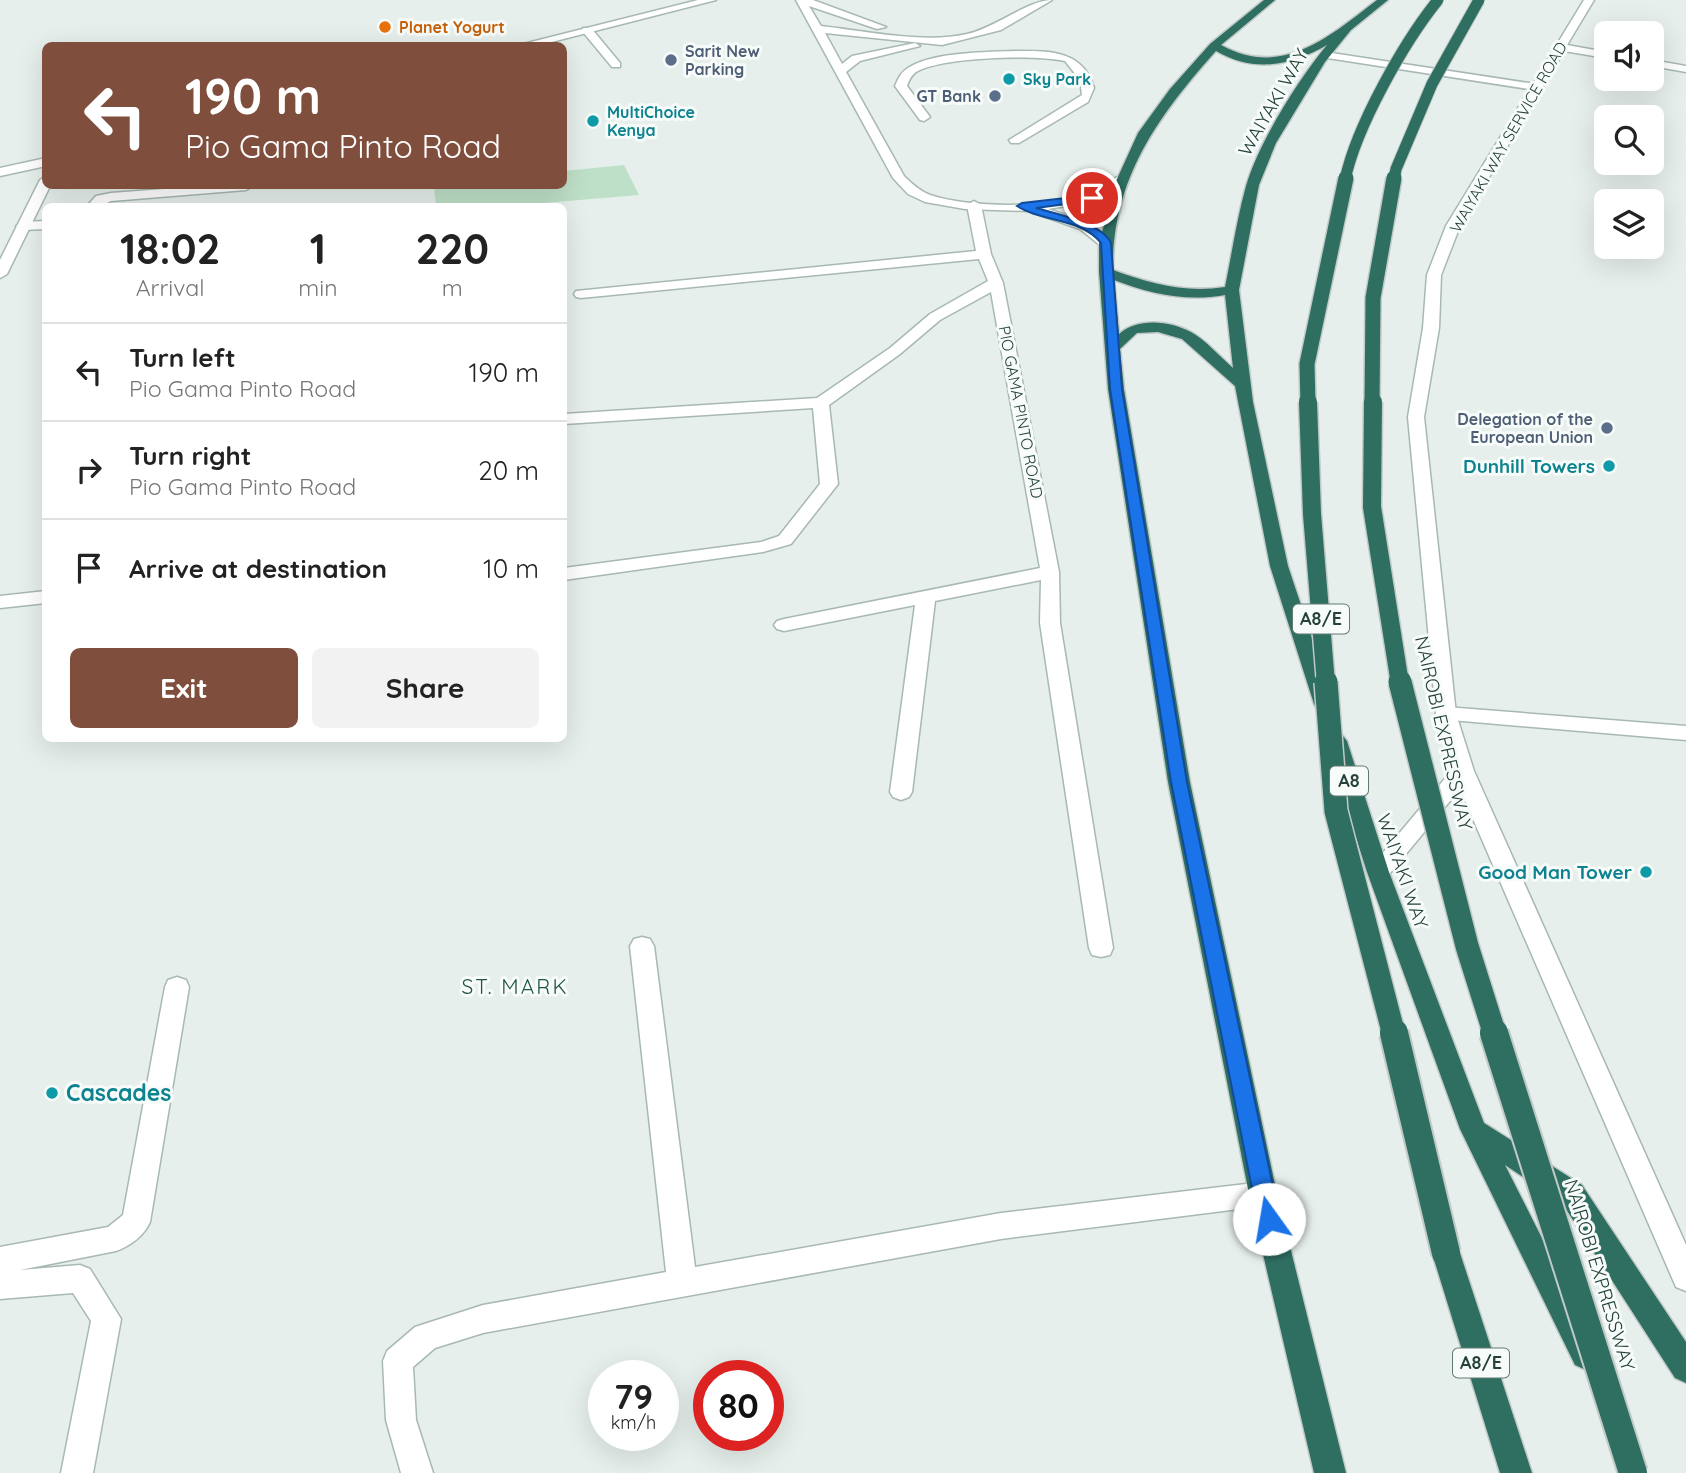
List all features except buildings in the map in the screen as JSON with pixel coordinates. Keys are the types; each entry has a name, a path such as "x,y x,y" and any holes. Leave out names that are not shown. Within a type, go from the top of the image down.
{"highway":[{"path":"1270,0 1214,46 1174,91 1144,133 1123,178 1106,243 1106,272 1116,389 1179,782 1263,1194 1329,1473"},
{"name":"WAIYAKI WAY","path":"1383,0 1347,28 1325,55 1270,144 1252,185 1232,290 1243,385 1279,566 1378,872 1473,1129 1644,1473"},
{"name":"A8/E","path":"1438,0 1420,22 1395,65 1350,157 1307,364 1312,514 1336,811 1388,1009 1447,1253 1516,1473"},
{"name":"NAIROBI EXPRESSWAY","path":"1479,0 1438,71 1396,169 1373,298 1372,507 1402,694 1467,946 1633,1473"},
{"path":"1214,46 1241,61 1278,62 1308,51 1347,28"},
{"path":"1106,272 1153,290 1200,296 1232,290"},
{"path":"1112,348 1133,329 1158,327 1187,336 1243,385"},
{"path":"1473,1129 1572,1194 1682,1356"}],"street":[{"path":"537,42 711,0"},
{"path":"790,0 909,38"},
{"path":"840,71 856,58 987,34 1005,27 1047,0"},
{"name":"WAIYAKI WAY SERVICE ROAD","path":"1589,0 1453,226 1434,275 1431,328 1416,417 1447,714 1463,771 1686,1277"},
{"path":"803,2 899,178 910,190 928,199 974,205 1022,206 1092,198 1123,178"},
{"path":"818,29 942,42"},
{"path":"587,30 615,65"},
{"path":"954,40 961,59"},
{"path":"1561,47 1594,53"},
{"path":"924,117 901,86 906,75 926,64 1040,54 1057,56 1077,65 1089,86 1089,94 1084,100 1015,140"},
{"path":"1325,55 1535,87"},
{"path":"1664,65 1686,69"},
{"path":"0,172 42,163"},
{"path":"0,274 42,188"},
{"path":"97,203 101,199 111,197 209,189"},
{"name":"PIO GAMA PINTO ROAD","path":"974,205 984,254 996,283 1050,572 1050,622 1101,948"},
{"path":"1022,206 1070,221 1104,238 1106,243"},
{"path":"23,226 42,225"},
{"path":"581,294 984,254"},
{"path":"567,418 821,403 895,351 935,317 996,283"},
{"path":"567,574 764,547 785,540 829,484 821,403"},
{"path":"784,625 1050,572"},
{"path":"0,602 42,597"},
{"path":"901,792 926,597"},
{"path":"1447,714 1686,733"},
{"path":"1378,872 1463,771"},
{"path":"642,946 682,1283"},
{"path":"0,1260 116,1238 136,1222 177,987"},
{"path":"417,1473 401,1420 398,1361 426,1337 483,1319 1001,1226 1263,1194"},
{"path":"0,1285 80,1279 106,1319 76,1473"}],"green space":[{"path":"624,165 639,195 543,203 436,203 434,189 567,189 567,171"}],"place":[{"name":"Planet Yogurt","path":"385,27"},
{"name":"Sarit New Parking","path":"671,60"},
{"name":"Sky Park","path":"1009,79"},
{"name":"GT Bank","path":"995,96"},
{"name":"MultiChoice Kenya","path":"593,121"},
{"name":"Delegation of the European Union","path":"1607,428"},
{"name":"Dunhill Towers","path":"1609,466"},
{"name":"Good Man Tower","path":"1646,872"},
{"name":"Cascades","path":"52,1093"}],"district":[{"name":"ST. MARK","path":"515,987"}],"route":[{"path":"1092,198 1022,206 1070,221 1104,238 1106,243 1116,389 1179,782 1269,1219"}]}
